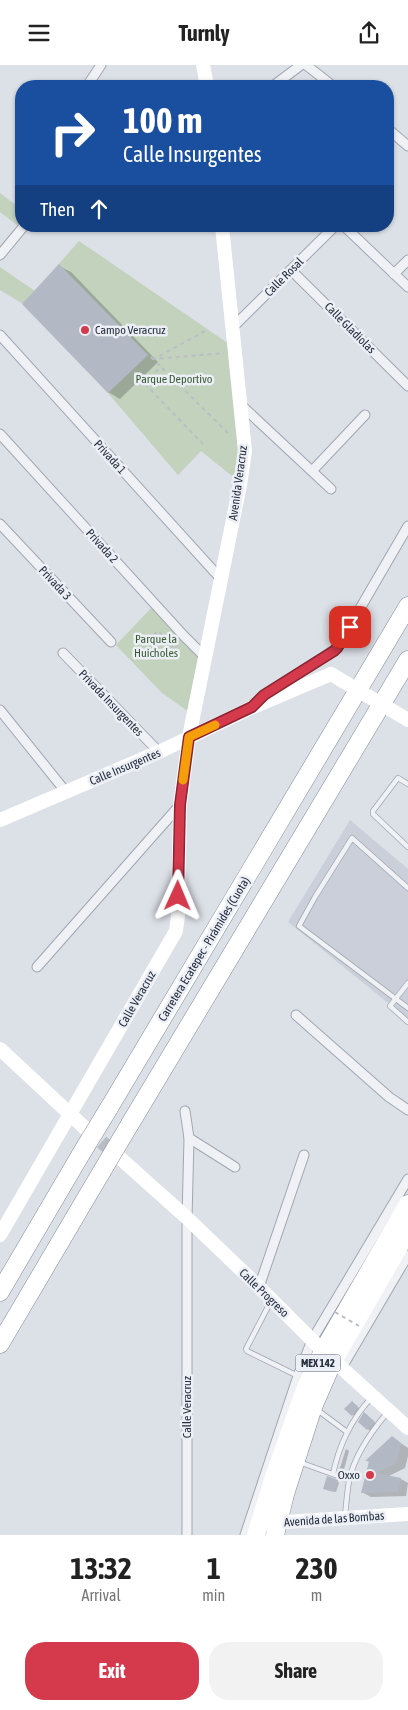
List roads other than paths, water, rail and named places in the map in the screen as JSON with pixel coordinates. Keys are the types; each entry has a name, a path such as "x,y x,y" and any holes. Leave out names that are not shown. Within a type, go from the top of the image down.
{"highway":[{"name":"Carretera Ecatepec - Pirámides (Cuota)","path":"0,1292 408,606"},
{"path":"0,1344 408,660"},
{"name":"MEX 142","path":"258,1529 306,1387 327,1355 408,1204"},
{"name":"MEX 142","path":"276,1529 327,1355 400,1267 408,1231"}],"street":[{"path":"91,80 102,65"},
{"path":"204,65 206,80"},
{"path":"281,80 301,65"},
{"path":"306,65 325,80"},
{"path":"394,134 408,146"},
{"path":"0,255 19,232"},
{"name":"Avenida Veracruz","path":"189,737 240,485 245,451 223,232"},
{"name":"Calle Rosal","path":"232,328 329,232"},
{"path":"350,232 408,287"},
{"path":"394,274 408,260"},
{"name":"Calle Gladiolas","path":"291,270 408,386"},
{"name":"Privada 1","path":"0,335 221,579"},
{"path":"240,405 331,489"},
{"path":"312,471 365,415"},
{"name":"Privada 2","path":"2,440 184,636 206,657"},
{"name":"Privada 3","path":"0,524 111,642"},
{"path":"252,707 264,695 337,648 408,526"},
{"name":"Privada Insurgentes","path":"63,653 159,753"},
{"name":"Calle Insurgentes","path":"0,820 159,753 252,707 331,674 408,720"},
{"path":"0,710 66,792"},
{"name":"Calle Veracruz","path":"0,1235 176,931 180,805 189,737"},
{"path":"37,967 180,805"},
{"path":"296,1015 389,1097 408,1110"},
{"path":"0,1049 85,1128"},
{"name":"Calle Veracruz","path":"185,1111 190,1138 187,1219 187,1535"},
{"path":"190,1138 235,1167"},
{"path":"259,1287 304,1155"},
{"name":"Calle Progreso","path":"120,1158 259,1287 327,1355 408,1429"},
{"path":"245,1535 298,1376 327,1355 408,1179"},
{"path":"400,1267 408,1255"},
{"name":"Avenida de las Bombas","path":"258,1529 276,1529 345,1518 408,1513"}],"lane":[{"path":"408,784 398,778 373,811 373,814 408,847"},
{"path":"408,888 352,838 314,897 299,926 408,1008"},
{"path":"408,983 391,1004 391,1008 408,1022"},
{"path":"272,1300 246,1349 298,1376"},
{"path":"334,1474 341,1445 347,1432 354,1419 372,1396"},
{"path":"313,1407 347,1432"},
{"path":"345,1518 349,1480 365,1443 388,1411"},
{"path":"295,1461 349,1480"}],"tunnel":[{"path":"86,1128 120,1158"}],"place":[{"name":"Campo Veracruz","path":"85,330"},
{"name":"Oxxo","path":"370,1475"}],"park label":[{"name":"Parque Deportivo","path":"174,379"},
{"name":"Parque la Huicholes","path":"156,646"}]}
